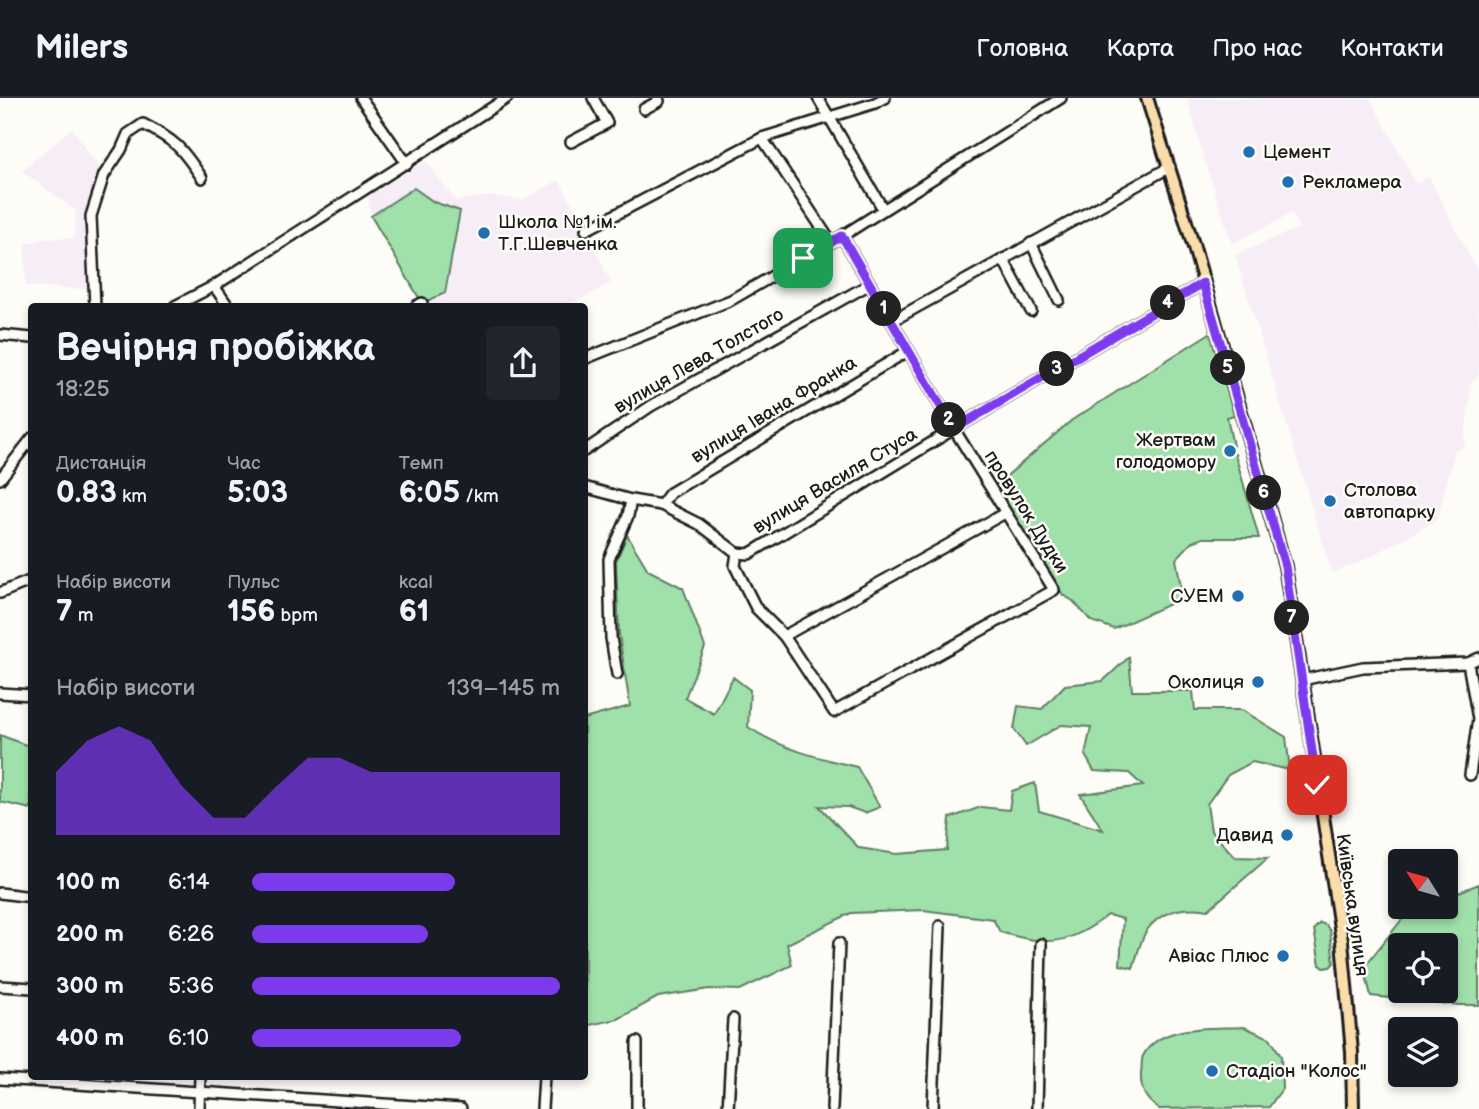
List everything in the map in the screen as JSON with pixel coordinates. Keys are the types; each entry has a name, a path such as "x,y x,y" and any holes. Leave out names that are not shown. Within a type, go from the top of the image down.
{"main road":[{"name":"Київська вулиця","path":"1147,98 1170,167 1285,566 1342,941 1352,1052 1353,1109"}],"street":[{"path":"361,98 407,164"},
{"path":"180,303 214,286 507,98"},
{"path":"571,142 607,123 593,98"},
{"path":"644,109 659,101 658,98"},
{"path":"818,98 883,209"},
{"path":"586,230 762,138 885,98"},
{"path":"588,357 730,300 842,236 1061,98"},
{"path":"95,303 91,216 104,175 128,134 143,124 168,137 183,149 202,178"},
{"path":"762,138 831,242"},
{"path":"891,321 1170,167"},
{"name":"провулок Дудки","path":"784,636 834,712 1054,590 954,429 842,236"},
{"path":"1031,243 1059,300"},
{"path":"1003,259 1031,312"},
{"name":"вулиця Василя Стуса","path":"737,553 749,554 954,429 1203,283"},
{"name":"вулиця Лева Толстого","path":"588,449 651,406 870,284"},
{"path":"214,286 226,303"},
{"path":"0,335 28,338"},
{"name":"вулиця Івана Франка","path":"661,505 670,493 908,351"},
{"path":"0,478 28,443"},
{"path":"588,488 661,505 699,524 737,553 735,566 756,608 784,636 1005,513"},
{"path":"617,674 611,638 609,559 628,516 631,500"},
{"path":"0,593 28,582"},
{"path":"1302,680 1363,667 1468,663 1479,658"},
{"path":"1468,663 1478,719 1470,775"},
{"path":"0,693 28,695"},
{"path":"0,893 28,896"},
{"path":"933,1109 940,926"},
{"path":"832,1109 839,943"},
{"path":"1037,1109 1041,944"},
{"path":"0,986 28,988"},
{"path":"728,1109 733,1019"},
{"path":"637,1042 637,1109"},
{"path":"0,1079 461,1109"},
{"path":"199,1109 200,1080"},
{"path":"542,1109 544,1080"}],"shaded area":[{"path":"1187,98 1370,98 1416,184 1429,177 1479,274 1479,375 1471,382 1464,447 1455,450 1437,520 1362,561 1332,573 1235,255 1299,228 1292,213 1232,244"},
{"path":"72,128 109,182 98,206 98,290 26,286 25,244 44,239 74,238 76,211 22,171"},
{"name":"Школа №1 ім. Т.Г.Шевченка","path":"426,161 456,201 488,196 522,200 559,180 611,283 574,303 422,303 371,216 368,196"}],"green space":[{"path":"414,188 434,202 460,211 445,293 422,303 371,216"},
{"path":"1210,333 1234,415 1227,417 1233,446 1226,447 1228,454 1235,454 1259,538 1203,538 1192,542 1176,559 1183,598 1114,629 1091,621 1073,601 1063,595 995,486 1072,420"},
{"path":"627,535 648,570 683,588 705,647 685,698 714,714 733,677 750,690 748,727 787,747 857,767 880,807 865,813 848,807 819,806 859,848 897,854 947,850 950,818 981,807 1009,810 1012,791 1035,783 1039,811 1103,830 1080,794 1143,786 1129,773 1094,771 1085,755 1091,727 1061,725 1026,746 1014,729 1018,706 1042,709 1065,685 1103,681 1129,657 1132,691 1193,691 1195,710 1242,710 1286,737 1290,770 1252,762 1228,775 1207,804 1211,831 1235,857 1268,858 1208,910 1183,909 1167,914 1153,923 1142,939 1133,968 1120,965 1123,919 1108,915 1069,938 1045,941 1000,932 993,919 923,910 851,913 787,944 792,965 740,990 709,989 658,997 618,1019 588,1025 588,718 630,706 619,635 616,561"},
{"path":"0,735 28,746 28,808 0,802"},
{"path":"1479,884 1479,1005 1439,1003 1458,1003 1458,933 1391,933 1402,919 1458,919 1458,892"},
{"path":"1320,923 1326,925 1330,931 1334,963 1324,968 1320,965 1314,929"},
{"path":"1388,937 1388,998 1371,996 1364,967"},
{"name":"Стадіон \"Колос\"","path":"1244,1027 1270,1038 1281,1056 1282,1089 1269,1107 1159,1109 1144,1094 1141,1084 1142,1062 1151,1045 1174,1033 1188,1030"}],"place":[{"name":"Цемент","path":"1249,152"},
{"name":"Рекламера","path":"1288,182"},
{"name":"Школа №1 ім. Т.Г.Шевченка","path":"484,233"},
{"name":"Жертвам голодомору","path":"1230,451"},
{"name":"Столова автопарку","path":"1330,501"},
{"name":"СУЕМ","path":"1238,596"},
{"name":"Околиця","path":"1258,682"},
{"name":"Давид","path":"1287,835"},
{"name":"Авіас Плюс","path":"1283,956"},
{"name":"Стадіон \"Колос\"","path":"1212,1071"}],"route":[{"path":"803,258 842,236 954,429 1203,283 1285,566 1317,785"}]}
